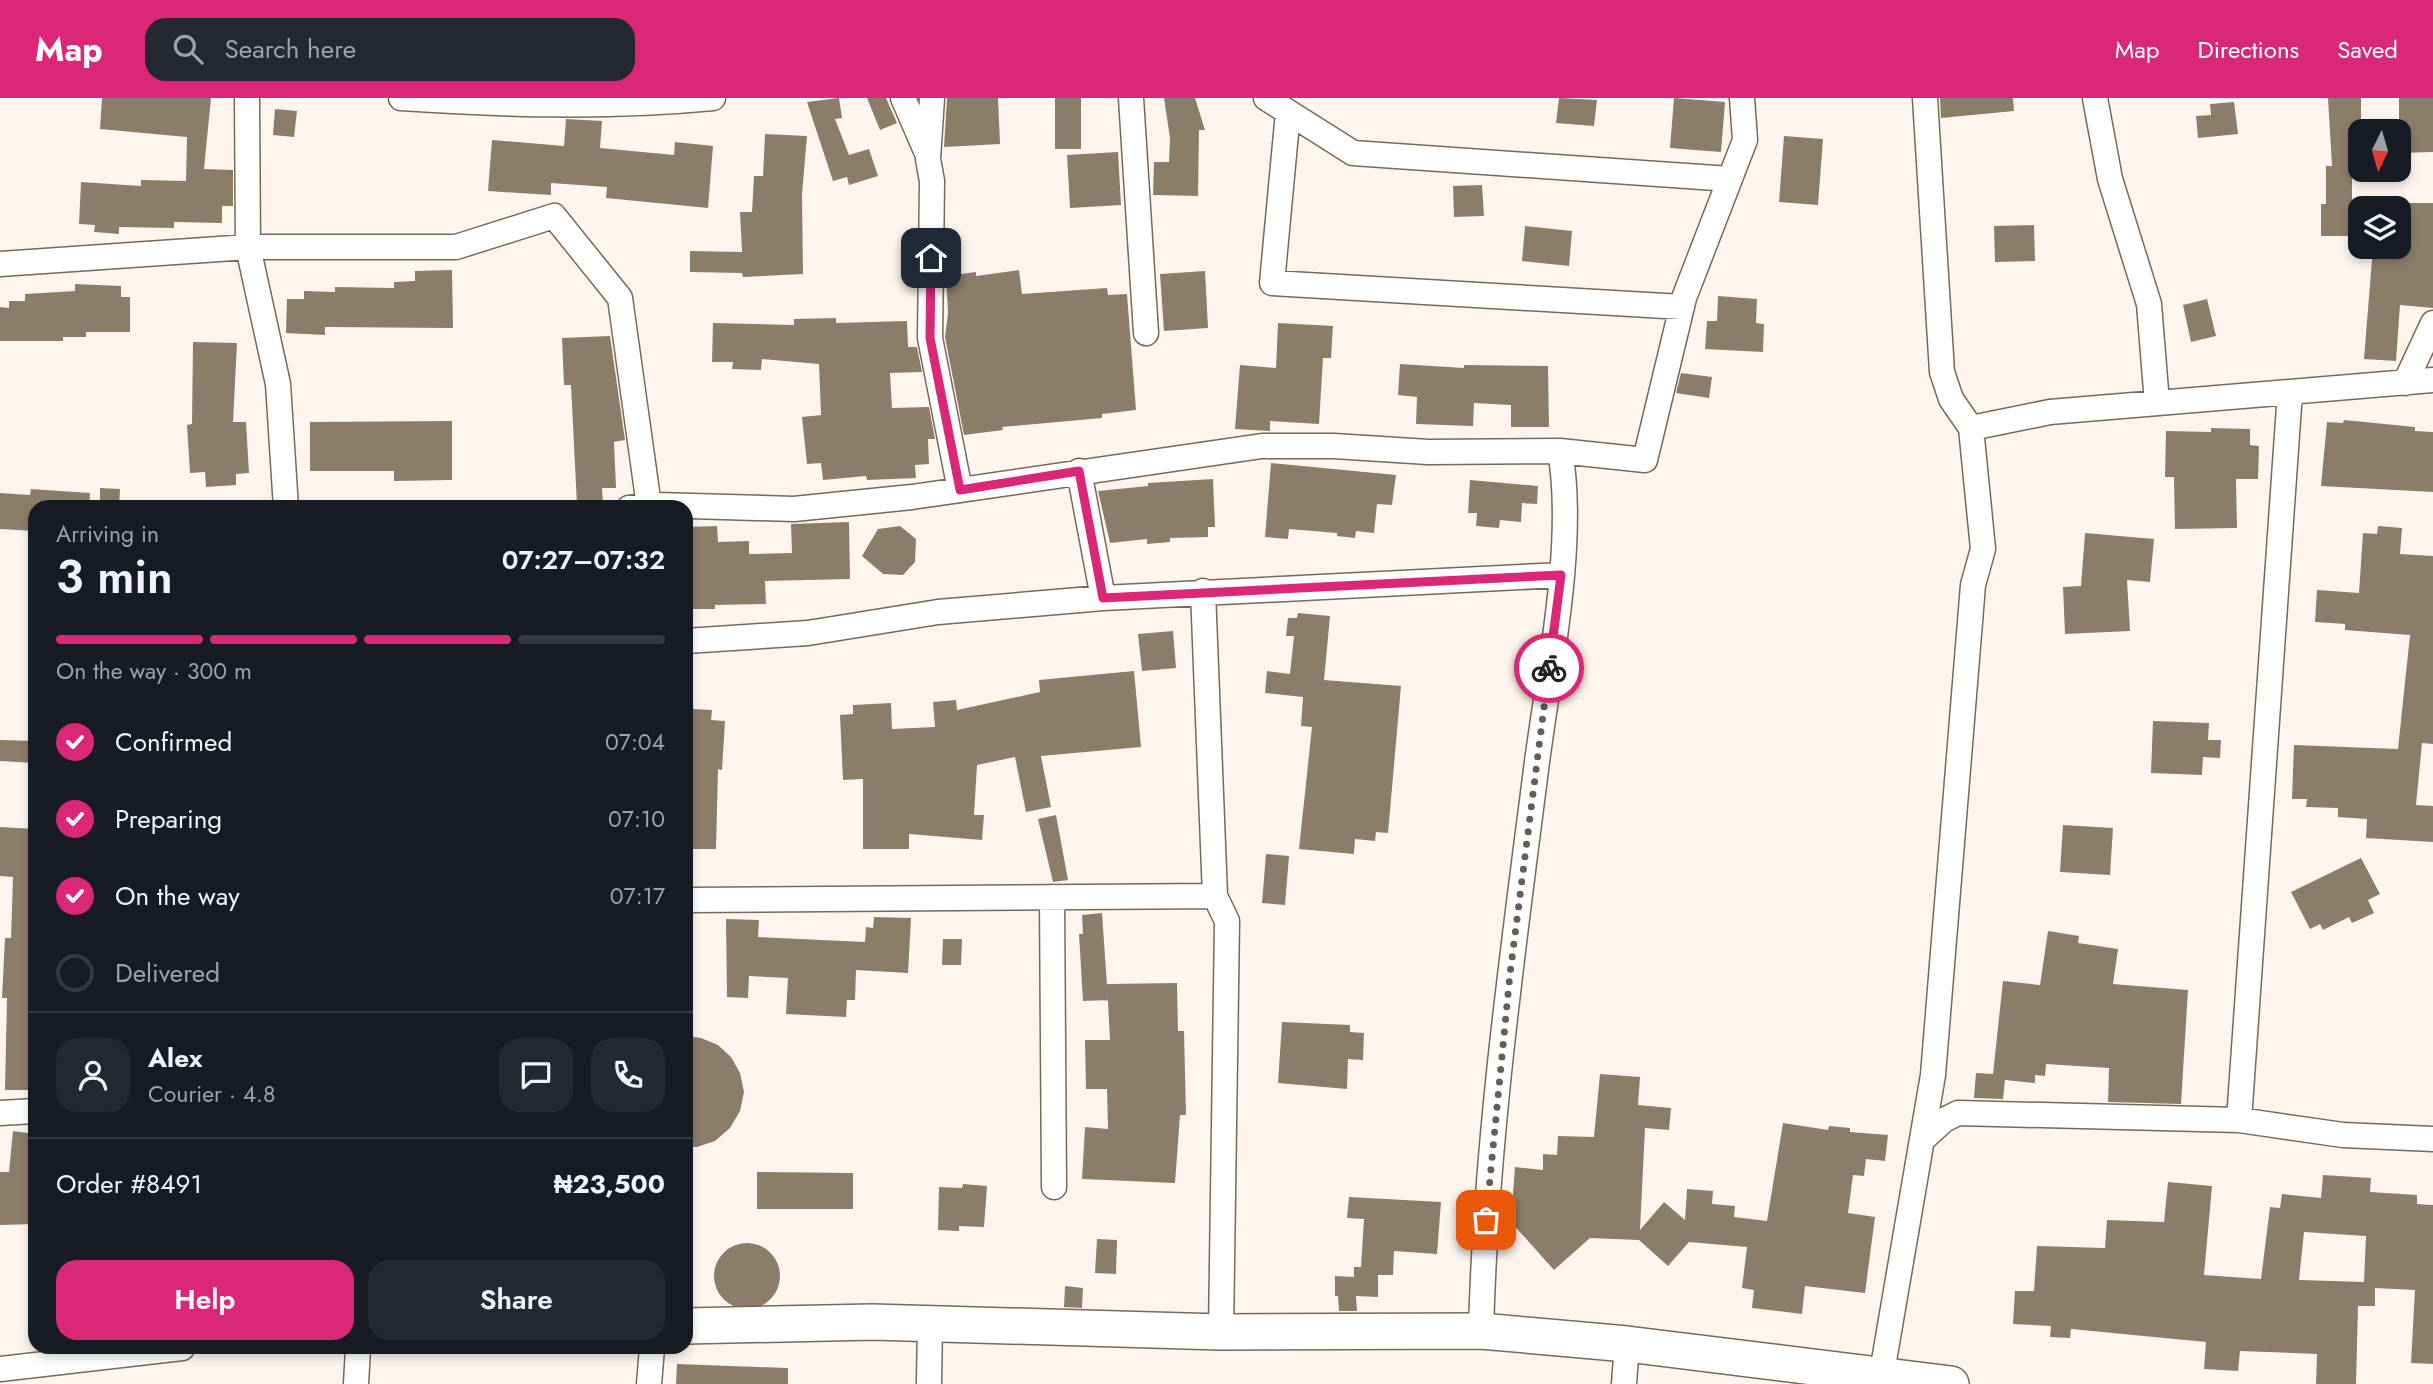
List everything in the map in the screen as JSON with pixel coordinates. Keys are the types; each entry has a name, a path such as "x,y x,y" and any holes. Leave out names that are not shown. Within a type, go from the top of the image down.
{"street":[{"path":"247,98 248,247 278,384 285,500"},
{"path":"401,98 495,104 713,98"},
{"path":"903,98 929,159"},
{"path":"932,98 929,159 932,181 930,338 960,490"},
{"path":"1131,98 1146,333"},
{"path":"1266,98 1353,153 1730,179"},
{"path":"693,508 794,509 960,490 1262,446 1334,446 1428,452 1560,451 1645,460 1682,307 1745,140 1741,98"},
{"path":"1880,1380 1933,1075 1973,585 1983,549 1971,428 1951,399 1942,372 1925,98"},
{"path":"2095,98 2110,179 2149,304 2157,403"},
{"path":"1288,112 1272,283 1682,307"},
{"path":"0,264 248,247 456,247 554,215 621,298 638,500"},
{"path":"2405,383 2433,323"},
{"path":"1971,428 2050,412 2433,380"},
{"path":"2239,1120 2290,392"},
{"path":"1481,1331 1483,1247 1510,974 1561,575 1564,477 1560,451"},
{"path":"1079,471 1103,598"},
{"path":"693,641 808,633 938,612 1103,598 1561,575"},
{"path":"1203,592 1215,896 1227,921 1221,1332"},
{"path":"693,900 1215,896"},
{"path":"1052,897 1054,1187"},
{"path":"0,1113 28,1111"},
{"path":"1923,1139 1944,1120 1958,1113 2239,1120 2343,1135 2433,1139"},
{"path":"929,1384 930,1323"},
{"path":"693,1326 930,1323 1221,1332 1481,1331 1627,1344 1880,1380 1951,1384"},
{"path":"1624,1384 1627,1344"},
{"path":"0,1369 123,1354"},
{"path":"356,1384 358,1354"},
{"path":"649,1384 652,1354"}],"building":[{"path":"102,98 211,98 204,169 233,170 233,206 222,206 222,223 174,222 174,228 119,227 119,234 94,232 95,225 79,224 81,182 141,186 141,180 186,181 187,137 100,129"},
{"path":"839,98 842,118 835,119 849,155 869,149 878,176 849,185 847,177 833,181 807,102"},
{"path":"867,98 886,98 897,123 880,130"},
{"path":"947,98 998,98 1000,144 944,147"},
{"path":"1055,98 1081,98 1081,149 1055,149"},
{"path":"1164,98 1195,98 1205,130 1199,130 1198,196 1153,195 1154,162 1169,162 1170,138"},
{"path":"1559,98 1597,100 1594,126 1556,123"},
{"path":"1674,98 1725,102 1721,152 1670,148"},
{"path":"1940,98 2013,98 2014,111 1941,118"},
{"path":"2328,98 2361,98 2361,119 2348,119 2348,182 2352,182 2352,196 2348,196 2348,236 2321,236 2321,204 2326,204 2326,166 2332,166"},
{"path":"2399,98 2433,98 2433,152 2412,153 2412,119 2399,119"},
{"path":"2234,102 2238,134 2198,138 2196,116 2211,115 2210,104"},
{"path":"275,109 297,111 294,137 273,135"},
{"path":"566,119 602,121 600,148 674,155 675,142 713,146 708,208 606,198 607,187 551,183 551,195 488,191 492,140 564,146"},
{"path":"765,134 807,136 802,194 803,274 743,277 742,273 690,272 690,251 742,252 740,212 752,212 754,176 763,176"},
{"path":"1784,136 1823,139 1818,205 1779,202"},
{"path":"1118,152 1121,205 1070,208 1067,155"},
{"path":"1482,185 1484,216 1454,217 1453,186"},
{"path":"2411,203 2433,203 2433,308 2400,305 2396,361 2364,359 2372,259 2411,259"},
{"path":"2034,225 2035,261 1995,262 1994,226"},
{"path":"1525,226 1572,231 1569,266 1522,261"},
{"path":"452,270 453,328 325,327 325,335 286,333 287,299 304,299 304,291 335,292 335,287 394,288 394,282 415,281 415,271"},
{"path":"1019,270 1022,294 1107,288 1108,295 1127,294 1136,410 1102,414 1102,418 1002,427 1003,430 964,435 945,337 948,313 946,276 976,272 976,276"},
{"path":"1205,271 1208,328 1164,331 1160,274"},
{"path":"75,284 121,286 121,297 130,297 130,332 86,332 86,337 63,337 63,341 0,341 0,307 9,308 9,301 25,301 25,294 75,291"},
{"path":"1718,296 1757,299 1756,323 1764,324 1763,352 1705,349 1707,321 1717,321"},
{"path":"2207,299 2216,336 2191,342 2183,305"},
{"path":"836,318 836,323 907,321 908,347 917,347 922,372 890,373 892,408 929,407 935,439 928,439 929,464 915,465 916,478 867,480 866,476 823,480 821,463 807,464 802,417 821,415 819,364 762,359 761,370 732,369 733,362 712,362 713,323 794,325 794,319"},
{"path":"1278,323 1333,326 1331,358 1323,358 1319,424 1270,421 1270,431 1235,429 1240,365 1276,368"},
{"path":"610,336 625,440 614,442 616,488 602,488 603,500 577,500 571,385 564,385 562,338"},
{"path":"193,342 237,343 233,422 246,422 249,473 236,474 236,485 206,487 205,472 190,473 187,425 192,424"},
{"path":"1400,364 1464,368 1464,365 1548,366 1549,427 1511,427 1511,405 1474,403 1473,426 1416,424 1417,397 1398,395"},
{"path":"1681,373 1712,377 1709,398 1676,393"},
{"path":"2344,420 2415,427 2415,431 2433,432 2433,492 2321,486 2327,422 2343,423"},
{"path":"452,421 452,480 394,481 394,471 310,471 310,422"},
{"path":"2211,428 2250,429 2250,445 2259,446 2258,479 2236,479 2237,528 2175,529 2174,477 2165,477 2166,431 2211,432"},
{"path":"1271,463 1396,475 1392,505 1377,504 1374,533 1356,531 1355,538 1337,536 1337,533 1289,529 1288,539 1265,537"},
{"path":"1213,479 1215,527 1208,527 1208,537 1170,538 1170,542 1147,544 1147,539 1110,543 1098,491 1148,486 1148,483"},
{"path":"1470,480 1538,486 1537,504 1522,503 1521,522 1500,520 1499,528 1476,526 1477,513 1468,513"},
{"path":"100,488 120,489 119,500 100,500"},
{"path":"31,489 90,493 90,500 28,500 28,531 0,529 0,493 30,495"},
{"path":"849,522 850,579 765,581 766,604 715,605 715,609 693,609 693,527 717,526 718,542 749,541 749,554 792,553 791,524"},
{"path":"900,526 916,539 915,562 903,575 883,574 862,556 878,529"},
{"path":"2378,526 2402,528 2400,554 2433,556 2433,744 2422,743 2416,805 2433,806 2433,842 2366,838 2367,819 2338,817 2338,808 2306,807 2307,799 2292,799 2294,745 2398,749 2410,635 2345,630 2345,624 2315,622 2317,590 2359,593 2363,533 2377,534"},
{"path":"2085,533 2154,539 2150,582 2127,580 2130,631 2065,634 2063,587 2081,586"},
{"path":"1298,613 1330,616 1324,680 1401,686 1388,833 1376,832 1375,841 1355,839 1354,854 1299,849 1312,727 1301,726 1303,697 1265,693 1267,671 1290,674 1294,636 1286,636 1288,618 1297,618"},
{"path":"1173,631 1176,668 1142,671 1138,634"},
{"path":"1134,671 1141,747 1041,756 1051,807 1026,812 1015,757 977,765 974,815 984,815 982,840 909,834 909,849 863,849 863,779 843,780 840,715 853,714 853,705 891,703 892,729 935,727 933,702 956,700 957,710 1040,692 1039,680"},
{"path":"693,709 712,710 711,720 725,721 722,770 718,769 716,849 693,849"},
{"path":"2153,721 2209,723 2208,740 2221,740 2220,758 2203,757 2202,775 2151,773"},
{"path":"0,740 28,741 28,763 0,761"},
{"path":"1056,815 1068,880 1053,882 1038,819"},
{"path":"2063,825 2113,828 2110,875 2060,872"},
{"path":"0,827 28,829 28,1090 5,1090 7,998 2,998 5,938 11,938 13,877 0,876"},
{"path":"1266,854 1289,856 1285,905 1262,903"},
{"path":"2361,858 2380,894 2368,900 2374,913 2352,923 2349,917 2323,930 2320,924 2310,929 2291,892"},
{"path":"1102,913 1108,1000 1083,1001 1079,934 1083,934 1082,915"},
{"path":"874,917 911,918 908,973 856,970 855,1000 847,1000 846,1017 786,1014 788,978 749,976 748,998 727,997 726,919 759,920 758,937 865,942 866,927 873,928"},
{"path":"2048,931 2079,936 2078,943 2118,949 2113,984 2188,990 2181,1104 2108,1102 2109,1068 2046,1064 2045,1076 2035,1075 2035,1083 2005,1080 2003,1099 1974,1098 1976,1073 1993,1074 2003,981 2040,985"},
{"path":"943,939 962,939 961,965 942,965"},
{"path":"1177,983 1178,1031 1184,1031 1186,1115 1180,1115 1175,1183 1082,1179 1085,1127 1108,1129 1107,1089 1086,1089 1085,1040 1110,1040 1107,984"},
{"path":"1282,1022 1350,1025 1350,1032 1364,1033 1363,1060 1348,1059 1347,1089 1278,1083"},
{"path":"693,1037 718,1045 731,1057 740,1073 744,1092 740,1111 730,1128 715,1141 693,1147"},
{"path":"1600,1074 1640,1077 1638,1105 1671,1108 1669,1130 1645,1128 1640,1230 1664,1202 1685,1220 1687,1189 1713,1191 1712,1204 1735,1206 1734,1217 1767,1221 1783,1123 1828,1130 1829,1126 1850,1128 1850,1132 1888,1135 1885,1161 1866,1159 1864,1176 1853,1175 1848,1213 1875,1217 1865,1293 1805,1286 1802,1314 1752,1308 1754,1290 1742,1288 1747,1247 1689,1242 1668,1266 1639,1240 1590,1238 1554,1270 1511,1222 1515,1167 1543,1170 1543,1154 1557,1155 1558,1136 1594,1137"},
{"path":"13,1131 28,1133 28,1224 0,1225 0,1172 9,1172"},
{"path":"757,1172 853,1173 853,1209 757,1209"},
{"path":"2323,1175 2371,1178 2370,1192 2417,1195 2417,1204 2433,1205 2433,1364 2411,1363 2415,1290 2375,1288 2375,1306 2358,1306 2356,1384 2316,1384 2317,1354 2240,1351 2238,1371 2204,1369 2206,1342 2071,1329 2070,1338 2050,1337 2051,1326 2013,1324 2015,1291 2034,1291 2037,1246 2105,1248 2107,1220 2164,1222 2168,1182 2212,1186 2204,1275 2261,1279 2270,1207 2280,1208 2282,1194 2321,1198","holes":["2304,1232 2366,1236 2364,1282 2299,1280"]},
{"path":"963,1184 987,1186 984,1227 959,1226 959,1231 938,1230 939,1187 962,1188"},
{"path":"1349,1197 1441,1202 1437,1254 1394,1251 1393,1275 1378,1275 1378,1297 1356,1296 1357,1311 1339,1311 1338,1296 1335,1296 1335,1276 1354,1277 1354,1267 1361,1267 1364,1219 1347,1218"},
{"path":"1097,1239 1117,1240 1116,1274 1095,1273"},
{"path":"747,1243 760,1245 770,1253 778,1263 778,1289 770,1299 760,1307 747,1309 734,1307 724,1299 716,1289 714,1276 716,1263 724,1253 734,1245"},
{"path":"1065,1286 1083,1288 1082,1308 1064,1307"},
{"path":"677,1364 788,1368 788,1384 676,1384"}],"way so far":[{"path":"1486,1220 1510,974 1549,668"}],"route":[{"path":"931,258 930,338 960,490 1079,471 1103,598 1561,575 1549,668"}]}
